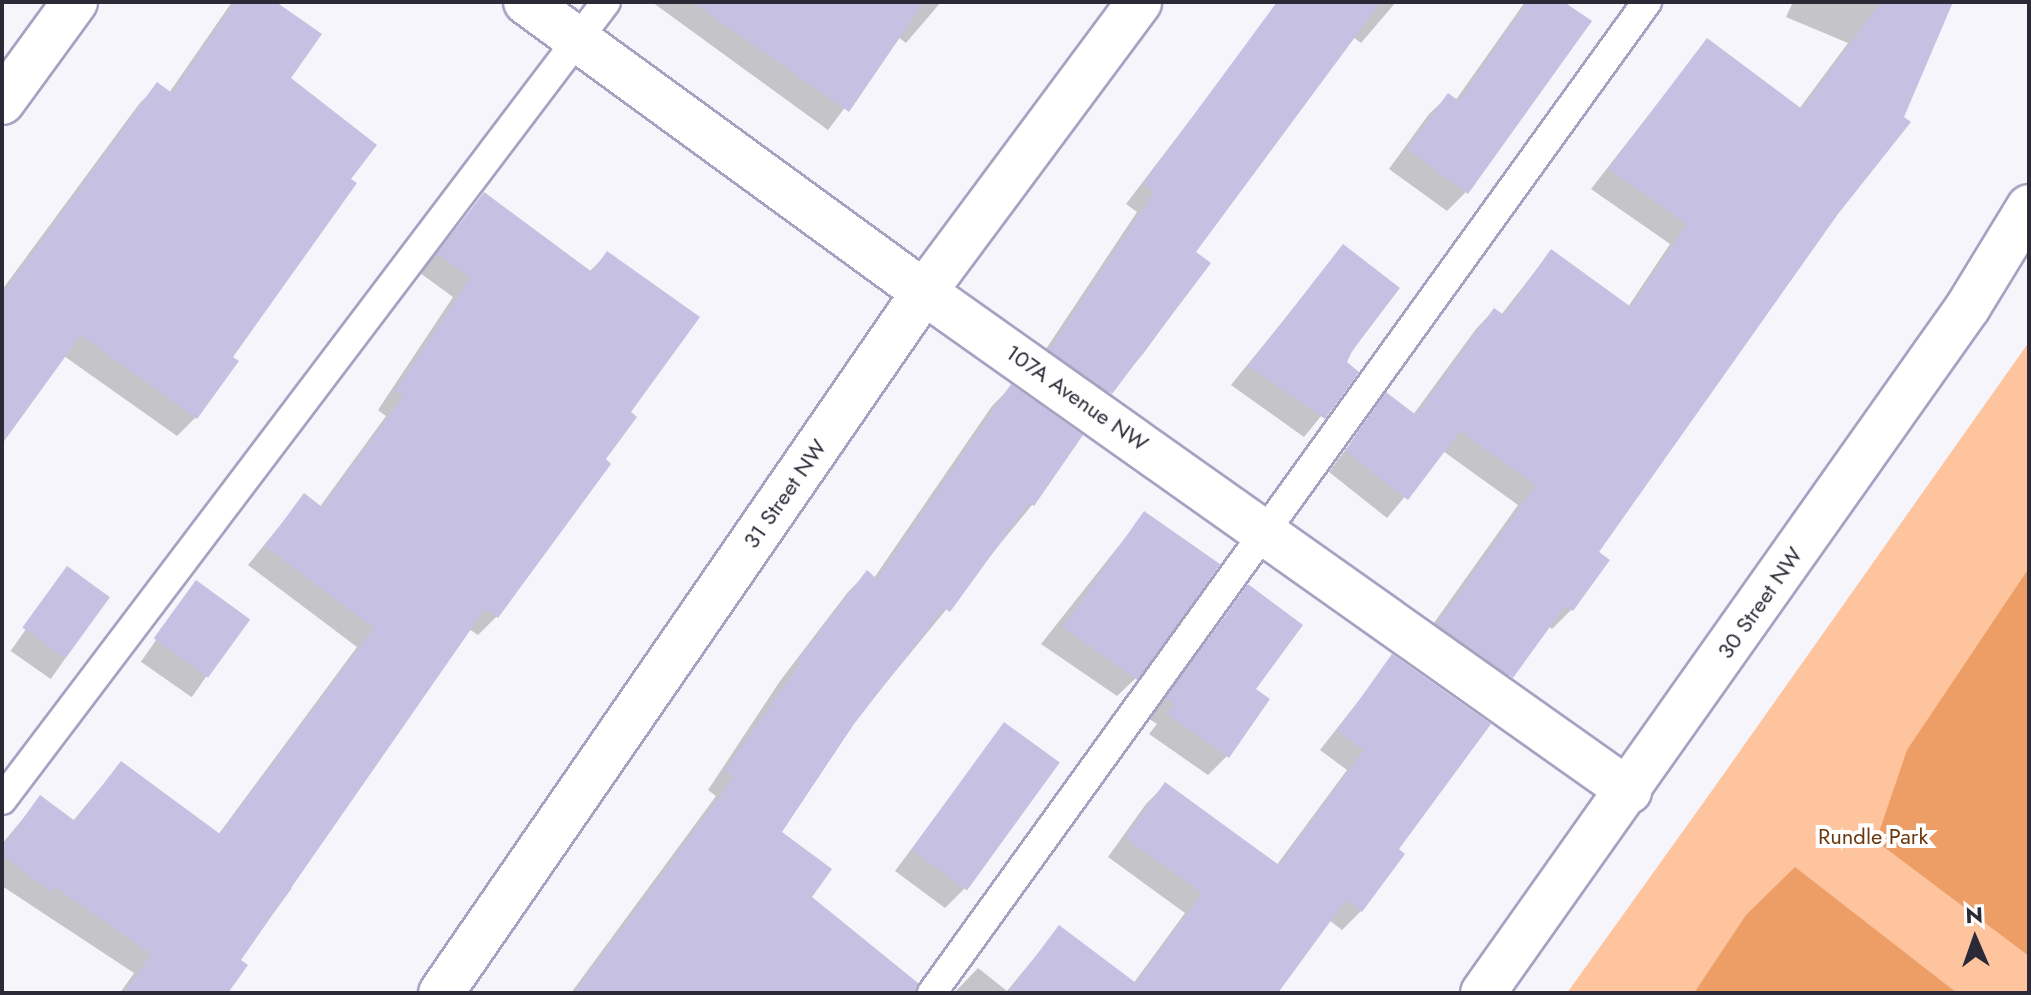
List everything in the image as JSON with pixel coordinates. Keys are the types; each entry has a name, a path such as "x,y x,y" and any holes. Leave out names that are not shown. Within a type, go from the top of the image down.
{"street":[{"path":"2,102 75,2"},
{"name":"107A Avenue NW","path":"526,2 924,292 1269,531 1629,791"},
{"name":"31 Street NW","path":"441,993 924,292 1139,2"},
{"name":"30 Street NW","path":"1483,993 1629,791 1968,307 2029,207"}],"lane":[{"path":"2,800 606,2"},
{"path":"932,993 1269,531 1647,2"}],"green space":[{"name":"Rundle Park","path":"2029,342 2029,993 1567,993 1711,792"}],"shaded area":[{"path":"2029,568 2029,956 1876,841 1907,750"},
{"path":"1795,867 1957,993 1694,993 1746,915"}],"building":[{"path":"235,2 276,2 322,34 291,78 377,145 351,179 357,183 233,357 239,361 197,419 81,335 2,444 2,295 157,82 172,93"},
{"path":"692,2 924,2 849,112"},
{"path":"1277,2 1381,2 1196,252 1211,263 1112,394 1049,350 1154,192 1143,184"},
{"path":"1527,2 1564,2 1592,21 1468,194 1407,149 1448,93 1459,101"},
{"path":"1881,2 1953,2 1904,117 1911,122 1838,214 1599,552 1610,560 1573,611 1565,606 1513,678 1437,624 1536,485 1460,431 1408,500 1346,452 1353,439 1386,392 1416,415 1494,308 1504,315 1551,249 1631,307 1687,224 1608,169 1707,38 1802,109"},
{"path":"484,192 592,272 607,251 700,317 631,412 637,417 606,459 611,464 498,618 485,609 241,960 248,965 228,993 124,993 151,954 55,887 51,892 2,855 2,848 40,795 75,821 121,761 220,834 374,628 265,546 304,493 322,507 403,397 395,391 470,278 437,254"},
{"path":"1343,244 1400,288 1352,351 1347,362 1359,372 1325,419 1248,366"},
{"path":"1011,384 1083,435 1034,506 1029,503 950,612 944,608 854,724 782,832 832,869 812,897 918,983 915,993 574,993 734,777 725,770 800,663 797,661 867,570 877,579"},
{"path":"1144,511 1220,564 1139,681 1063,627"},
{"path":"67,566 110,597 65,659 22,627"},
{"path":"196,580 250,619 208,678 154,638"},
{"path":"1248,584 1303,625 1256,689 1270,699 1229,758 1167,714 1174,704 1166,698"},
{"path":"1392,654 1491,724 1399,849 1405,854 1362,912 1346,900 1278,993 1008,993 1059,925 1136,983 1202,893 1125,838 1165,782 1279,865 1364,750 1337,731"},
{"path":"1004,722 1060,763 967,890 911,850"}]}
